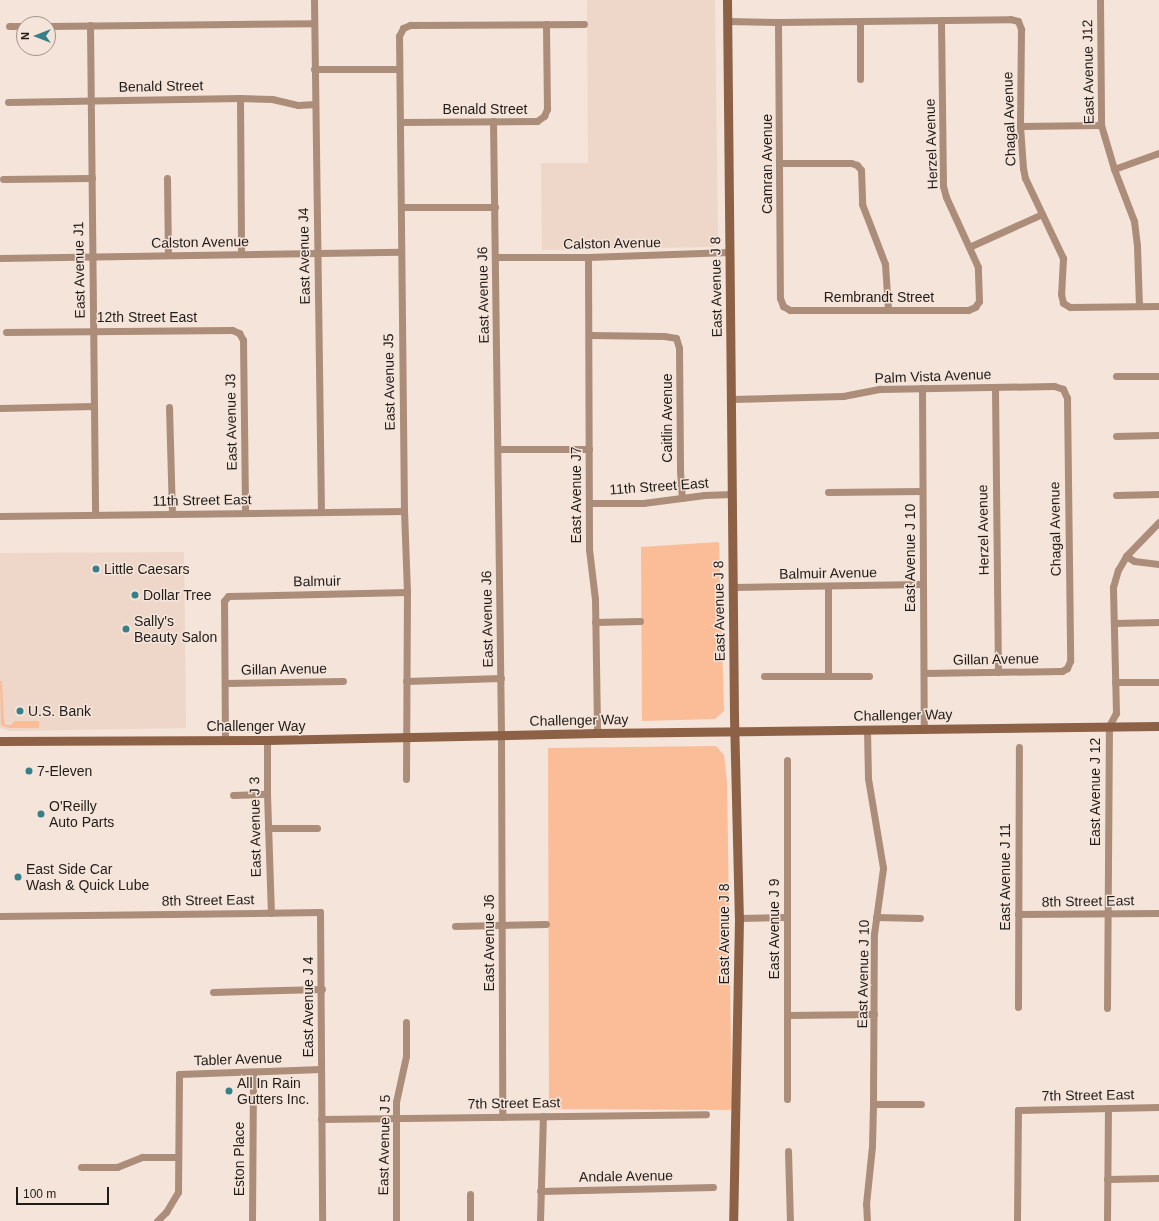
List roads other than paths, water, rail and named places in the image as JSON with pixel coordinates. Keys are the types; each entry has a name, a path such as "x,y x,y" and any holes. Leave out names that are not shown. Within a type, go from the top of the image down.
{"street":[{"name":"East Avenue J4","path":"314,0 316,254 321,512"},
{"name":"East Avenue J 8","path":"726,0 735,732 739,918 733,1221"},
{"name":"East Avenue J12","path":"1100,0 1100,125 1114,169 1134,221 1137,246 1139,306"},
{"name":"Chagal Avenue","path":"941,20 1010,19 1018,21 1021,29 1020,126 1025,178 1063,258 1061,294 1063,303 1070,307 1139,306"},
{"path":"727,21 778,22 941,20"},
{"name":"Herzel Avenue","path":"941,20 943,186 946,197 978,267 979,301 975,307"},
{"path":"860,21 860,79"},
{"name":"Camran Avenue","path":"778,22 780,298 783,306"},
{"path":"56,26 314,23"},
{"path":"546,24 584,24"},
{"name":"East Avenue J5","path":"406,737 407,592 404,511 399,36 403,28 410,25 546,24"},
{"name":"Benald Street","path":"401,122 537,121 544,116 547,108 546,24"},
{"name":"East Avenue J1","path":"90,25 94,514"},
{"path":"9,26 16,26"},
{"path":"314,68 399,69"},
{"path":"240,98 241,254"},
{"name":"Benald Street","path":"8,102 240,98 272,99 298,105 314,104"},
{"name":"East Avenue J6","path":"493,121 501,678 502,1117"},
{"path":"1020,126 1100,125"},
{"path":"1114,169 1159,153"},
{"path":"780,163 850,163 857,165 861,170 862,204 885,264 888,309"},
{"path":"3,179 92,178"},
{"path":"168,178 168,255"},
{"path":"401,207 495,208"},
{"path":"969,247 1042,214"},
{"name":"Calston Avenue","path":"0,258 401,252"},
{"name":"Calston Avenue","path":"495,257 588,257 729,252"},
{"name":"East Avenue J7","path":"588,257 590,335 588,449 589,549 594,599 597,733"},
{"name":"Rembrandt Street","path":"783,306 790,310 968,310 975,307"},
{"path":"1139,306 1159,306"},
{"name":"12th Street East","path":"6,332 93,330 232,330 239,333"},
{"name":"East Avenue J3","path":"239,333 243,340 245,512"},
{"name":"Caitlin Avenue","path":"590,335 664,336 676,338 679,348 680,472 682,498"},
{"path":"1116,376 1159,376"},
{"name":"Palm Vista Avenue","path":"731,399 843,396 880,389 1054,386 1063,389"},
{"name":"East Avenue J 10","path":"922,388 924,728"},
{"name":"Herzel Avenue","path":"995,388 998,672"},
{"name":"Chagal Avenue","path":"1063,389 1067,398 1070,661 1067,668"},
{"path":"0,408 94,406"},
{"path":"169,407 172,513"},
{"path":"1116,436 1159,435"},
{"path":"498,449 588,449"},
{"path":"828,492 922,491"},
{"name":"11th Street East","path":"589,504 643,504 704,495 732,494"},
{"path":"1116,495 1159,494"},
{"name":"11th Street East","path":"0,516 404,511"},
{"name":"East Avenue J 12","path":"1107,1008 1109,726 1116,713 1113,587 1118,570 1126,556 1159,522"},
{"path":"1126,556 1134,561 1159,564"},
{"name":"Balmuir Avenue","path":"733,588 923,584"},
{"path":"828,586 828,676"},
{"name":"Balmuir","path":"225,683 224,602 228,596 407,592"},
{"path":"595,622 640,621"},
{"path":"1114,623 1159,622"},
{"name":"Gillan Avenue","path":"924,673 1062,671 1067,668"},
{"path":"764,676 869,676"},
{"path":"406,681 501,678"},
{"name":"Gillan Avenue","path":"225,683 343,680"},
{"path":"1115,682 1159,682"},
{"path":"225,683 225,740"},
{"name":"Challenger Way","path":"0,741 267,740 597,733 1159,726"},
{"name":"East Avenue J 10","path":"867,729 868,778 883,868 874,934 874,1104 872,1146 866,1204 867,1221"},
{"path":"406,737 406,779"},
{"name":"East Avenue J 3","path":"267,740 270,913"},
{"name":"East Avenue J 11","path":"1018,1007 1019,747"},
{"name":"East Avenue J 9","path":"787,760 787,1099"},
{"path":"233,795 267,794"},
{"path":"268,828 317,828"},
{"name":"8th Street East","path":"0,916 320,912"},
{"name":"East Avenue J 4","path":"320,912 322,989 322,1221"},
{"name":"8th Street East","path":"1018,914 1159,913"},
{"path":"739,918 787,917"},
{"path":"876,917 920,918"},
{"path":"455,926 546,924"},
{"path":"213,992 322,989"},
{"path":"787,1015 874,1014"},
{"name":"East Avenue J 5","path":"396,1221 396,1094 406,1056 406,1022"},
{"name":"Tabler Avenue","path":"178,1157 179,1074 321,1069"},
{"name":"Eston Place","path":"252,1221 253,1072"},
{"path":"874,1104 921,1104"},
{"name":"7th Street East","path":"1017,1221 1018,1110 1159,1107"},
{"path":"1107,1221 1108,1108"},
{"name":"7th Street East","path":"322,1119 706,1114"},
{"path":"540,1221 543,1116"},
{"path":"788,1152 790,1221"},
{"path":"81,1167 118,1167 142,1157 178,1157 178,1192 166,1212 157,1221"},
{"path":"1107,1179 1159,1178"},
{"name":"Andale Avenue","path":"540,1191 714,1187"},
{"path":"470,1194 470,1221"}],"place":[{"name":"Little Caesars","path":"96,569"},
{"name":"Dollar Tree","path":"135,595"},
{"name":"Sally's Beauty Salon","path":"126,629"},
{"name":"U.S. Bank","path":"20,711"},
{"name":"7-Eleven","path":"29,771"},
{"name":"O'Reilly Auto Parts","path":"41,814"},
{"name":"East Side Car Wash & Quick Lube","path":"18,877"},
{"name":"All In Rain Gutters Inc.","path":"229,1091"}]}
